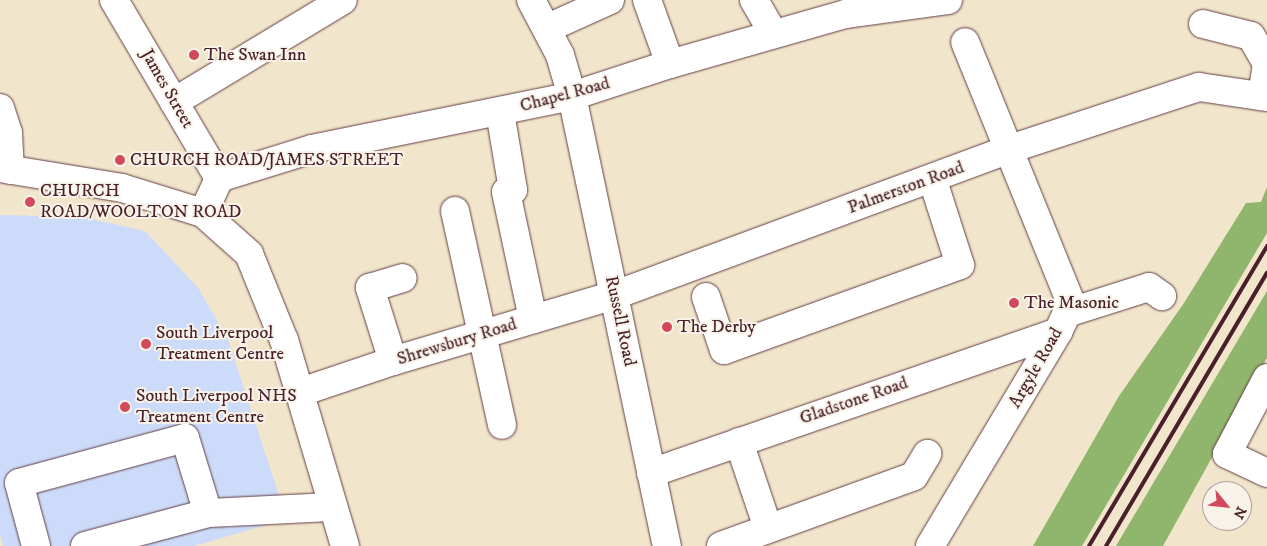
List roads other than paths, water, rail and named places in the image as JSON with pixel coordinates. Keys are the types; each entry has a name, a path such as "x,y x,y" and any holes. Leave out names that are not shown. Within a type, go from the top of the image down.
{"street":[{"name":"James Street","path":"114,0 219,178"},
{"path":"174,102 343,0"},
{"name":"Russell Road","path":"531,0 548,28 572,96 667,546"},
{"path":"548,28 610,0"},
{"path":"647,0 670,64"},
{"path":"754,0 774,34"},
{"name":"Chapel Road","path":"219,178 312,149 572,96 670,64 846,14 948,0"},
{"path":"1202,24 1251,36 1267,64 1265,96"},
{"name":"Argyle Road","path":"930,546 1062,322 1069,298 966,42"},
{"name":"Palmerston Road","path":"615,295 1010,149 1199,87 1265,96"},
{"path":"0,108 8,133 5,169 122,188 203,213 249,254 284,340 301,392 332,507 345,546"},
{"path":"500,112 513,190 506,192 533,319"},
{"path":"203,213 219,178"},
{"path":"706,297 724,350 960,265 932,178"},
{"path":"455,212 480,334 502,425"},
{"path":"393,361 370,288 403,278"},
{"name":"Gladstone Road","path":"651,473 1062,322 1149,288 1162,296"},
{"name":"Shrewsbury Road","path":"301,392 480,334 615,295"},
{"path":"1267,378 1227,454 1267,473"},
{"path":"36,546 19,483 185,438 208,513"},
{"path":"738,442 768,528"},
{"path":"721,546 914,476 927,454"},
{"path":"85,546 208,513 332,507"}],"railway":[{"path":"1089,546 1267,246"},
{"path":"1106,546 1267,273"}],"place":[{"name":"The Swan Inn","path":"194,55"},
{"name":"CHURCH ROAD/JAMES STREET","path":"120,160"},
{"name":"CHURCH ROAD/WOOLTON ROAD","path":"30,202"},
{"name":"The Masonic","path":"1014,303"},
{"name":"The Derby","path":"667,327"},
{"name":"South Liverpool Treatment Centre","path":"146,344"},
{"name":"South Liverpool NHS Treatment Centre","path":"125,407"}]}
